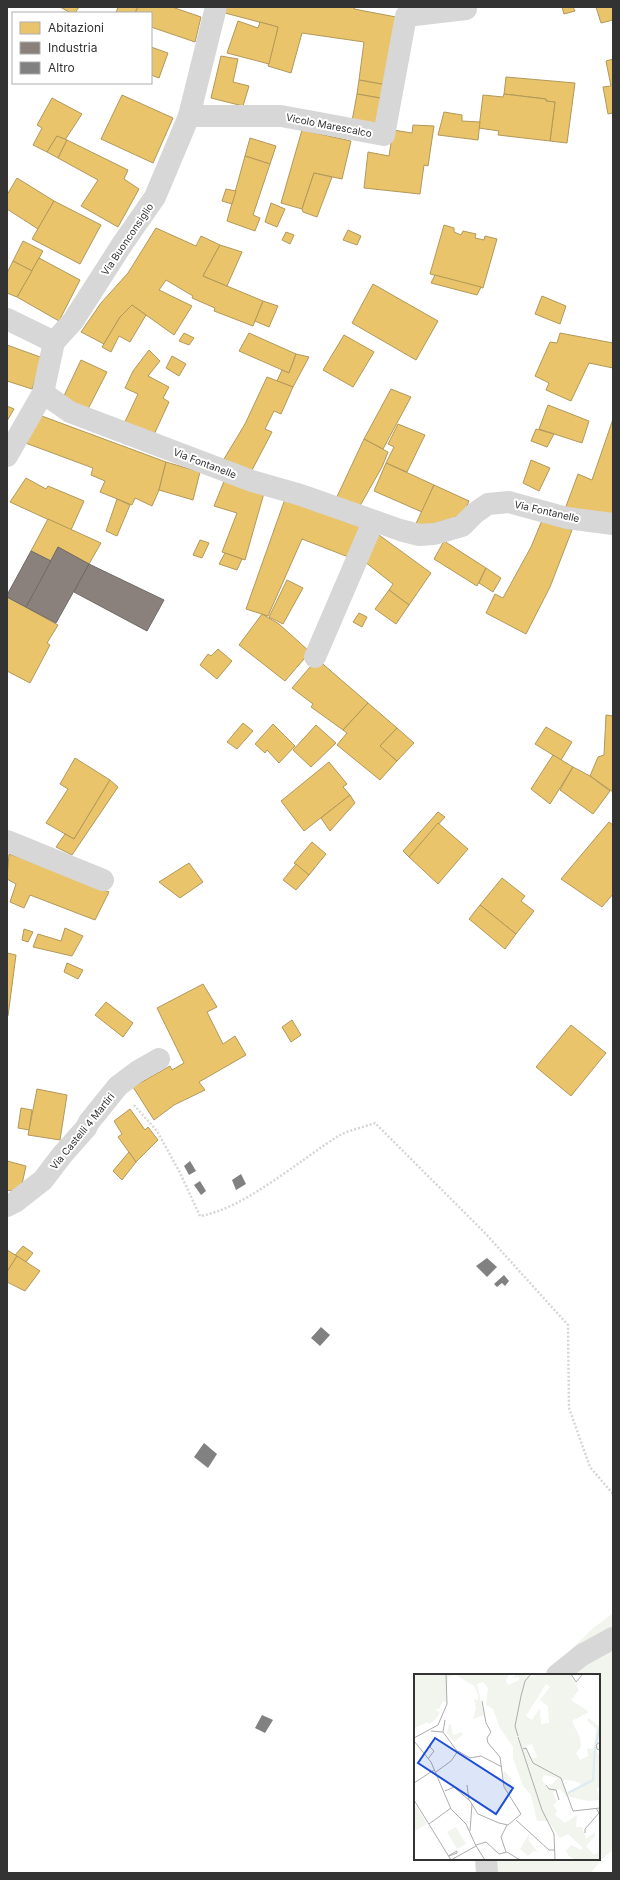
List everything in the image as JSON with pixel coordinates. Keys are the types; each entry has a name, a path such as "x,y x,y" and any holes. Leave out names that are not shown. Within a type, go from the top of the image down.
{"street":[{"name":"Via Buonconsiglio","path":"7,456 43,393 54,342 73,321 123,243 155,197 188,116 216,7"},
{"name":"Vicolo Marescalco","path":"188,116 281,116 384,135 406,16 466,10"},
{"path":"7,319 54,342"},
{"name":"Via Fontanelle","path":"43,393 70,412 252,481 301,495 373,522 419,535 434,534 462,526 474,513 488,504 509,502 568,518 613,524"},
{"path":"315,657 373,522"},
{"path":"7,841 103,880"},
{"name":"Via Castelli 4 Martiri","path":"7,1206 15,1202 42,1180 86,1128 118,1086 138,1071 159,1059"},
{"path":"559,1674 582,1655 613,1638"},
{"path":"486,1860 487,1873"}],"path":[{"path":"118,1086 157,1131 180,1173 200,1216 214,1213 246,1197 342,1134 375,1123 485,1232 568,1325 569,1408 590,1467 613,1494"}],"shaded area":[{"path":"613,1613 613,1850 602,1859 591,1873 484,1873 484,1860 600,1860 600,1674 546,1674 592,1629"}],"building: Abitazioni":[{"path":"60,7 79,7 76,12 69,12"},
{"path":"118,7 138,7 136,12 116,12"},
{"path":"138,7 172,7 201,17 195,42 152,27 152,12 136,12"},
{"path":"227,7 355,7 354,9 396,17 387,85 359,80 364,42 302,33 291,73 268,66 278,27 225,13"},
{"path":"562,7 573,7 575,11 564,14"},
{"path":"596,7 613,7 613,20 601,23"},
{"path":"238,21 258,28 260,22 278,27 269,64 227,53"},
{"path":"152,47 168,53 159,78 152,75"},
{"path":"221,56 238,59 233,82 249,86 243,106 211,98"},
{"path":"613,59 613,113 608,114 603,87 611,86 606,61"},
{"path":"506,77 575,83 567,143 550,141 555,102 546,101 546,99 504,94"},
{"path":"359,80 387,85 386,99 357,94"},
{"path":"357,94 386,99 376,124 352,121"},
{"path":"504,94 546,99 546,101 555,102 550,141 498,135 499,131 479,128 483,95 503,97"},
{"path":"122,95 173,118 153,163 101,139"},
{"path":"52,98 82,114 65,140 57,136 47,152 33,145 42,128 37,125"},
{"path":"444,112 462,115 462,121 480,122 478,140 438,135"},
{"path":"413,125 434,126 428,166 424,165 420,194 364,188 368,152 389,156 393,130 412,133"},
{"path":"302,130 351,141 342,179 314,173 302,209 281,203"},
{"path":"57,136 67,140 58,158 47,152"},
{"path":"250,138 276,146 270,164 245,156"},
{"path":"67,140 128,170 124,179 139,189 118,227 81,206 98,180 58,158"},
{"path":"245,156 270,164 253,215 260,218 255,231 227,221"},
{"path":"314,173 332,177 317,217 303,212 302,209"},
{"path":"17,178 54,201 38,229 7,209 7,195"},
{"path":"226,189 236,191 232,204 222,201"},
{"path":"54,201 101,225 80,264 32,239"},
{"path":"271,203 285,209 277,227 265,222"},
{"path":"444,225 454,228 454,232 461,235 463,231 476,234 475,238 484,240 485,236 497,239 483,288 430,274"},
{"path":"156,228 196,246 201,236 220,245 203,276 263,301 253,326 214,311 215,308 192,298 193,296 166,280 159,290 192,306 174,335 132,305 120,317 104,344 81,332 101,303 128,273"},
{"path":"348,230 361,236 357,245 343,240"},
{"path":"286,232 294,235 290,244 282,240"},
{"path":"23,241 43,251 32,271 13,261"},
{"path":"220,245 242,252 227,286 203,276"},
{"path":"39,258 80,280 59,321 17,297"},
{"path":"13,261 32,271 17,297 7,293 7,273"},
{"path":"435,275 481,287 477,295 431,283"},
{"path":"373,284 438,321 416,360 352,323"},
{"path":"542,296 566,306 560,324 535,314"},
{"path":"263,301 278,306 269,327 255,321"},
{"path":"132,305 146,315 130,342 119,336 111,352 102,347 120,317"},
{"path":"184,333 194,338 189,345 179,341"},
{"path":"249,333 296,354 289,373 239,351"},
{"path":"560,333 613,343 613,368 589,363 571,401 546,390 549,383 535,376 550,342 557,343"},
{"path":"344,335 374,352 353,387 323,370"},
{"path":"7,345 43,358 32,389 7,381"},
{"path":"149,350 160,361 148,376 169,387 163,398 169,402 152,439 123,426 138,394 125,388 133,371"},
{"path":"296,354 309,357 293,387 277,381 282,370 289,373"},
{"path":"172,356 186,364 179,376 166,368"},
{"path":"81,360 107,372 87,411 62,400"},
{"path":"267,377 293,387 281,414 274,411 265,429 272,432 251,472 224,459 245,424"},
{"path":"391,389 411,397 383,449 364,439"},
{"path":"548,405 589,421 582,443 539,429"},
{"path":"7,406 14,409 7,421"},
{"path":"39,415 166,462 159,490 152,506 135,498 132,505 100,492 105,481 91,475 93,468 20,441"},
{"path":"613,419 613,518 565,509 578,474 592,480"},
{"path":"398,424 425,435 407,472 386,463 394,447 388,444"},
{"path":"536,429 554,434 547,447 531,441"},
{"path":"364,439 388,452 382,467 357,511 335,501"},
{"path":"531,460 550,468 539,491 523,483"},
{"path":"166,462 200,472 193,500 159,490"},
{"path":"386,463 434,485 422,512 374,491"},
{"path":"26,478 46,489 48,486 84,501 71,530 10,502"},
{"path":"225,479 264,493 245,560 222,552 237,513 214,506"},
{"path":"434,485 469,501 463,515 413,530"},
{"path":"117,499 130,505 117,536 106,531"},
{"path":"285,499 366,528 351,558 302,539 268,616 246,609"},
{"path":"543,518 572,530 550,587 526,634 486,613 495,594 503,598 531,547"},
{"path":"48,519 101,543 89,564 58,547 51,561 31,551"},
{"path":"379,535 431,573 409,605 389,590 393,584 360,558"},
{"path":"200,540 209,543 202,558 193,555"},
{"path":"444,541 486,568 477,586 434,559"},
{"path":"225,553 242,559 237,570 219,564"},
{"path":"486,568 501,578 493,592 479,583"},
{"path":"287,580 303,588 283,624 269,617"},
{"path":"389,590 409,605 396,624 375,609"},
{"path":"7,597 58,625 47,643 50,645 30,683 7,671"},
{"path":"359,613 367,617 362,627 353,622"},
{"path":"262,614 279,624 310,652 285,681 239,645"},
{"path":"218,649 232,661 217,679 200,665 208,654 211,656"},
{"path":"317,659 368,703 343,730 311,707 313,704 292,688"},
{"path":"368,703 397,728 380,746 397,761 380,780 337,745 347,733 343,730"},
{"path":"606,715 613,716 613,792 590,776 598,757 604,755"},
{"path":"243,723 253,731 237,749 227,742"},
{"path":"273,724 295,746 279,763 267,750 265,753 255,744"},
{"path":"316,725 336,743 311,767 293,750"},
{"path":"546,727 572,742 561,760 535,744"},
{"path":"397,728 414,743 397,761 380,746"},
{"path":"553,755 573,767 550,804 531,789"},
{"path":"75,758 110,780 74,839 46,823 68,789 60,784"},
{"path":"329,762 347,784 343,787 350,795 304,831 281,801"},
{"path":"573,767 590,776 610,791 593,814 560,790"},
{"path":"110,780 118,787 72,855 56,847 65,834 74,839"},
{"path":"350,795 355,803 330,831 321,818"},
{"path":"438,812 445,817 409,857 403,851"},
{"path":"609,822 613,825 613,894 602,907 561,879"},
{"path":"438,823 468,849 438,884 409,857"},
{"path":"312,842 326,854 309,875 294,863"},
{"path":"9,854 39,864 109,892 95,920 30,895 24,908 10,902 16,884 7,879"},
{"path":"189,863 203,882 180,898 159,882"},
{"path":"296,864 309,875 296,890 283,880"},
{"path":"502,878 525,896 521,901 534,911 516,934 480,905"},
{"path":"480,905 516,934 505,949 469,919"},
{"path":"65,928 83,936 72,956 33,947 38,934 61,941"},
{"path":"24,929 33,932 28,942 22,940"},
{"path":"7,953 16,955 8,1016 7,1016"},
{"path":"67,963 83,970 78,979 64,972"},
{"path":"203,984 217,1007 207,1012 223,1044 235,1036 246,1055 199,1082 205,1090 174,1105 154,1120 133,1087 170,1066 172,1070 184,1063 157,1008"},
{"path":"106,1002 133,1023 123,1037 95,1015"},
{"path":"292,1020 301,1035 291,1042 282,1027"},
{"path":"571,1025 606,1053 571,1096 536,1067"},
{"path":"37,1089 67,1095 60,1140 28,1135"},
{"path":"21,1108 32,1110 29,1130 18,1128"},
{"path":"130,1109 145,1130 148,1127 158,1140 136,1162 118,1137 122,1134 114,1121"},
{"path":"129,1152 136,1162 122,1180 113,1171"},
{"path":"7,1161 26,1166 20,1193 7,1190"},
{"path":"23,1246 33,1253 26,1262 15,1255"},
{"path":"7,1250 17,1256 7,1272"},
{"path":"17,1256 40,1271 25,1291 7,1282 7,1272"}],"building: Industria":[{"path":"58,547 89,564 56,623 26,607"},
{"path":"31,551 51,561 26,607 7,597 7,595"},
{"path":"89,564 164,600 147,631 74,592"}],"building: Altro":[{"path":"190,1161 196,1171 189,1175 184,1166"},
{"path":"241,1174 246,1184 236,1190 232,1180"},
{"path":"200,1181 206,1191 201,1195 194,1185"},
{"path":"487,1258 497,1267 487,1277 476,1266"},
{"path":"504,1275 509,1281 505,1286 502,1283 497,1287 494,1284"},
{"path":"321,1327 330,1335 320,1346 311,1338"},
{"path":"204,1443 217,1454 208,1468 194,1457"},
{"path":"262,1715 273,1720 265,1733 255,1728"}]}
